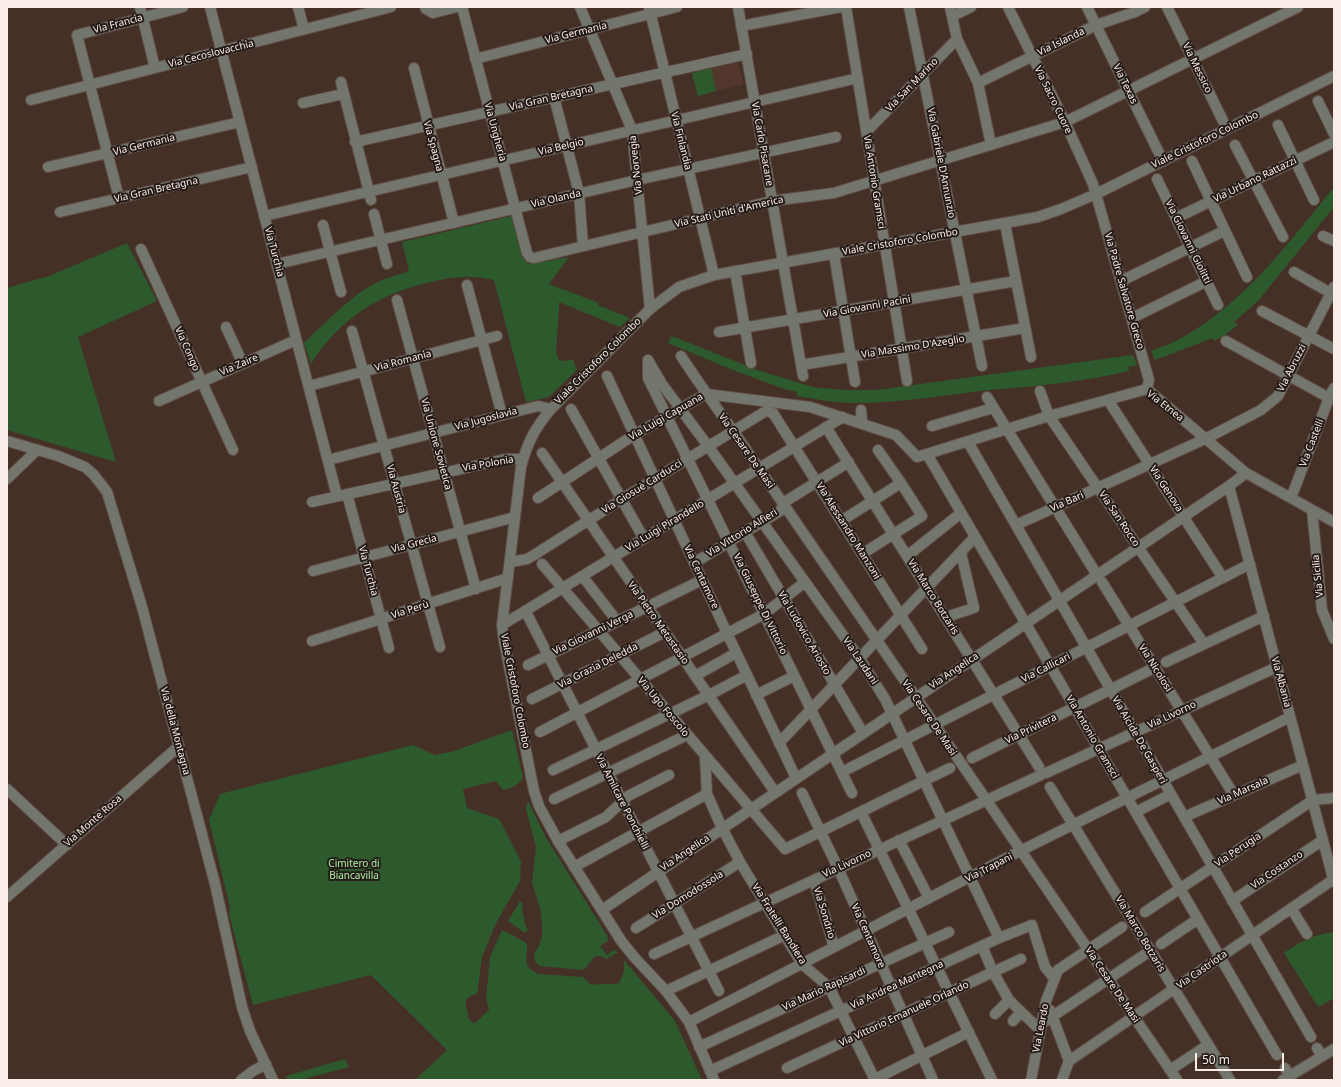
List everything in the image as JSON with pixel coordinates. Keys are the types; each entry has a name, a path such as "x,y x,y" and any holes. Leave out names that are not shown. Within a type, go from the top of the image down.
{"street":[{"path":"140,7 155,68"},
{"name":"Via Francia","path":"90,85 77,35 183,7"},
{"name":"Via Turchia","path":"210,7 328,460 365,557 389,648"},
{"path":"298,7 304,30"},
{"name":"Via Cecoslovacchia","path":"31,100 304,30 364,10 391,7"},
{"path":"425,7 426,10 433,13 457,7"},
{"name":"Via Ungheria","path":"462,7 527,253 530,257"},
{"name":"Via Norvegia","path":"580,7 632,130 650,309"},
{"name":"Via Germania","path":"475,59 590,29 650,10 676,7"},
{"name":"Via Carlo Pisacane","path":"738,7 803,376"},
{"path":"742,26 841,7"},
{"name":"Via Antonio Gramsci","path":"846,7 907,381"},
{"name":"Via Gabriele D'Annunzio","path":"909,7 982,366"},
{"path":"971,7 951,12 957,39 978,83 991,145"},
{"name":"Via Sacro Cuore","path":"1008,7 1065,122 1096,194"},
{"name":"Via Texas","path":"1087,7 1163,161"},
{"name":"Via Islanda","path":"978,83 1096,25 1135,12 1145,7"},
{"name":"Via Messico","path":"1167,7 1227,129"},
{"name":"Via Stati Uniti d'America","path":"530,257 534,258 772,201 834,193 1065,122 1298,7"},
{"name":"Via Finlandia","path":"650,10 714,275"},
{"name":"Via San Marino","path":"866,132 957,39"},
{"name":"Via Gran Bretagna","path":"355,142 746,54"},
{"name":"Via Spagna","path":"414,68 454,223"},
{"name":"Viale Cristoforo Colombo","path":"712,1075 689,1022 666,992 627,950 558,841 539,806 534,791 502,625 523,459 531,437 539,423 650,309 679,287 714,275 1038,217 1096,194 1334,76"},
{"name":"Via Belgio","path":"264,216 369,196 441,175 503,160 858,78"},
{"path":"341,82 369,196"},
{"path":"90,85 119,198"},
{"path":"303,103 344,94"},
{"path":"554,97 579,194 583,246"},
{"path":"1318,101 1334,134"},
{"name":"Via Germania","path":"48,167 240,122"},
{"path":"1278,124 1314,200"},
{"name":"Via Olanda","path":"277,264 637,180 836,137"},
{"name":"Via Urbano Rattazzi","path":"1176,218 1334,142"},
{"path":"1235,145 1283,237"},
{"path":"1192,161 1246,277"},
{"name":"Via Gran Bretagna","path":"60,212 252,167"},
{"name":"Via Giovanni Giolitti","path":"1157,178 1218,305"},
{"name":"Via Padre Salvatore Greco","path":"1096,194 1149,380 1147,389"},
{"path":"374,214 387,264"},
{"path":"1005,224 1031,356"},
{"path":"323,225 341,292"},
{"path":"1121,282 1224,231"},
{"path":"1323,236 1334,241"},
{"name":"Via Congo","path":"141,249 233,450"},
{"path":"834,254 855,382"},
{"path":"735,271 751,363"},
{"path":"1294,272 1333,291"},
{"name":"Via Giovanni Pacini","path":"719,332 1016,281"},
{"path":"1132,318 1207,281"},
{"path":"468,285 502,415"},
{"name":"Via Abruzzi","path":"1205,439 1261,410 1278,396 1333,291"},
{"name":"Via Unione Sovietica","path":"397,300 476,589"},
{"path":"1262,311 1334,349"},
{"path":"226,327 243,364"},
{"name":"Via Massimo D'Azeglio","path":"801,365 1025,328"},
{"name":"Via Austria","path":"352,331 440,647"},
{"name":"Via Romania","path":"309,386 497,336"},
{"name":"Via Zaire","path":"159,401 296,340"},
{"path":"1226,341 1329,398"},
{"name":"Via Cesare De Masi","path":"681,356 915,698 1022,850 1177,1080"},
{"name":"Via Laudani","path":"668,416 648,378 648,360 662,384 860,659 885,699 999,938"},
{"name":"Via Centamore","path":"607,376 796,778"},
{"name":"Via Castelli","path":"1291,498 1334,388"},
{"name":"Via Etnea","path":"927,454 1049,416 1147,389 1246,473 1334,522"},
{"name":"Via San Rocco","path":"1040,391 1049,416 1204,644"},
{"name":"Via Luigi Capuana","path":"538,498 634,435 706,394 810,407 896,435 918,457 927,454"},
{"name":"Via Nicolosi","path":"987,397 1006,430 1234,795"},
{"name":"Via Genova","path":"1108,400 1224,578"},
{"name":"Via Jugoslavia","path":"328,460 538,406 551,409"},
{"path":"932,426 994,408"},
{"path":"571,409 644,539"},
{"path":"861,410 862,423"},
{"name":"Via Giosuè Carducci","path":"511,562 527,559 766,411 773,413"},
{"name":"Via Alessandro Manzoni","path":"773,413 922,649"},
{"name":"Via Giuseppe Di Vittorio","path":"668,416 852,793"},
{"name":"Via Luigi Pirandello","path":"502,625 526,612 843,417"},
{"name":"Via Marco Botzaris","path":"826,427 1042,772"},
{"name":"Via Bari","path":"1016,525 1205,439"},
{"name":"Via della Montagna","path":"7,441 85,467 94,474 108,492 142,607 215,884 242,1007 250,1031 273,1080"},
{"name":"Via Alcide De Gasperi","path":"968,442 1311,1037"},
{"path":"7,480 37,450"},
{"path":"862,554 922,516 878,450"},
{"name":"Via Pietro Metastasio","path":"542,453 775,792"},
{"name":"Via Antonio Gramsci","path":"927,454 1277,1054"},
{"name":"Via Polonia","path":"312,502 506,459 523,459"},
{"name":"Via Vittorio Alfieri","path":"694,563 762,523 780,511 786,502 849,462"},
{"name":"Via Angelica","path":"602,910 1059,600 1099,578 1137,547 1229,486 1246,473"},
{"path":"841,521 901,483"},
{"name":"Via Albania","path":"1229,486 1334,880"},
{"name":"Via Sicilia","path":"1312,510 1322,610 1334,640"},
{"path":"907,556 961,513"},
{"name":"Via Grecia","path":"313,571 515,518"},
{"name":"Via Ludovico Ariosto","path":"745,532 863,733"},
{"path":"779,743 975,538"},
{"path":"946,617 974,608 961,553"},
{"name":"Via Ugo Foscolo","path":"542,564 785,849 821,831"},
{"name":"Via Callicari","path":"842,772 1250,564"},
{"path":"583,577 617,621"},
{"name":"Via Perù","path":"312,641 508,578"},
{"name":"Via Giovanni Verga","path":"528,665 702,580"},
{"path":"540,732 764,614 805,582"},
{"name":"Via Amilcare Ponchielli","path":"526,612 718,991"},
{"path":"1166,662 1264,616"},
{"name":"Via Grazia Deledda","path":"532,699 665,632"},
{"path":"695,676 736,653"},
{"name":"Via Livorno","path":"654,954 986,800 1042,772 1099,749 1277,667"},
{"name":"Via Privitera","path":"972,758 1154,668"},
{"path":"553,770 747,675"},
{"path":"756,695 794,676"},
{"name":"Via Trapani","path":"689,1022 1022,850 1290,717"},
{"path":"554,799 687,735"},
{"name":"Via Monte Rosa","path":"7,897 179,746"},
{"name":"Via Fratelli Bandiera","path":"705,757 708,794 722,828 740,862 802,964 829,987 875,1080"},
{"name":"Via Marsala","path":"1184,817 1303,765"},
{"path":"821,831 950,768"},
{"path":"558,841 606,817 628,796 669,775"},
{"name":"Via Marco Botzaris","path":"1050,787 1230,1080"},
{"path":"7,789 67,844"},
{"name":"Via Centamore","path":"802,793 838,868 933,1080"},
{"path":"574,867 708,794"},
{"path":"1136,812 1170,794"},
{"name":"Via Perugia","path":"1145,912 1312,800 1334,798"},
{"path":"861,812 992,1079"},
{"path":"899,840 929,898"},
{"name":"Via Costanzo","path":"1232,901 1323,840"},
{"name":"Via Domodossola","path":"636,928 740,862"},
{"name":"Via Sondrio","path":"814,880 834,947"},
{"name":"Via Castriota","path":"1069,1061 1334,880"},
{"path":"1291,908 1306,934"},
{"path":"1161,944 1198,919"},
{"name":"Via Andrea Mantegna","path":"712,1075 841,1010 999,938 1032,925 1045,967 1054,978"},
{"path":"1054,978 1058,970 1122,927"},
{"name":"Via Mario Rapisardi","path":"699,1047 949,932"},
{"path":"666,992 785,935"},
{"path":"982,946 993,972 1010,1000 1021,1012 1041,1027 1053,1016 1150,951"},
{"name":"Via Vittorio Emanuele Orlando","path":"787,1068 1021,960"},
{"name":"Via Leardo","path":"1031,1080 1046,1000 1054,978"},
{"path":"994,1014 1010,1000"},
{"path":"1046,1000 1069,1061 1062,1080"},
{"path":"1013,1021 1021,1012"},
{"path":"875,1080 969,1032"},
{"path":"1170,1070 1208,1045"},
{"path":"1286,1075 1327,1052"},
{"path":"242,1080 253,1071 266,1064"}],"shaded area":[{"path":"738,62 743,84 698,96 692,73"}],"green space":[{"path":"711,68 716,91 698,96 692,73"},
{"path":"1334,187 1334,207 1258,301 1234,322 1238,325 1214,341 1213,338 1155,360 1151,351 1181,338 1207,321 1248,287 1284,248"},
{"path":"512,216 522,257 526,262 536,263 569,257 549,284 599,303 598,305 630,318 620,327 559,302 556,352 559,361 573,360 577,370 549,397 526,402 494,280 481,278 457,277 431,282 395,293 378,301 362,310 334,334 311,364 304,343 329,319 365,289 383,280 409,271 402,242"},
{"path":"127,243 157,301 78,337 116,462 7,430 7,288 49,276"},
{"path":"672,336 747,367 813,387 843,390 877,390 1133,355 1137,365 1128,367 1129,371 1060,383 905,400 871,403 847,403 797,396 797,392 784,389 733,370 668,343"},
{"name":"Cimitero di Biancavilla","path":"512,730 523,777 519,783 503,790 496,781 463,789 467,808 499,819 521,862 520,881 497,921 482,957 477,994 473,995 466,1001 466,1007 469,1015 467,1017 474,1024 489,1010 486,999 490,957 502,930 527,944 527,965 538,974 583,977 590,984 617,984 619,983 624,972 623,959 675,1021 702,1080 415,1080 447,1050 371,975 253,1005 229,914 230,907 209,820 220,794 413,745 435,755 454,751"},
{"path":"528,801 545,836 608,937 608,941 600,946 607,955 614,950 618,952 607,959 600,956 594,957 584,970 540,966 534,958 542,936 542,926 541,911 532,883 536,847 526,809"},
{"path":"520,901 523,903 522,908 525,925 528,930 525,933 508,921"},
{"path":"1334,932 1334,998 1318,1007 1284,953 1308,939"},
{"path":"345,1059 349,1067 299,1080 287,1080 286,1076"}]}
